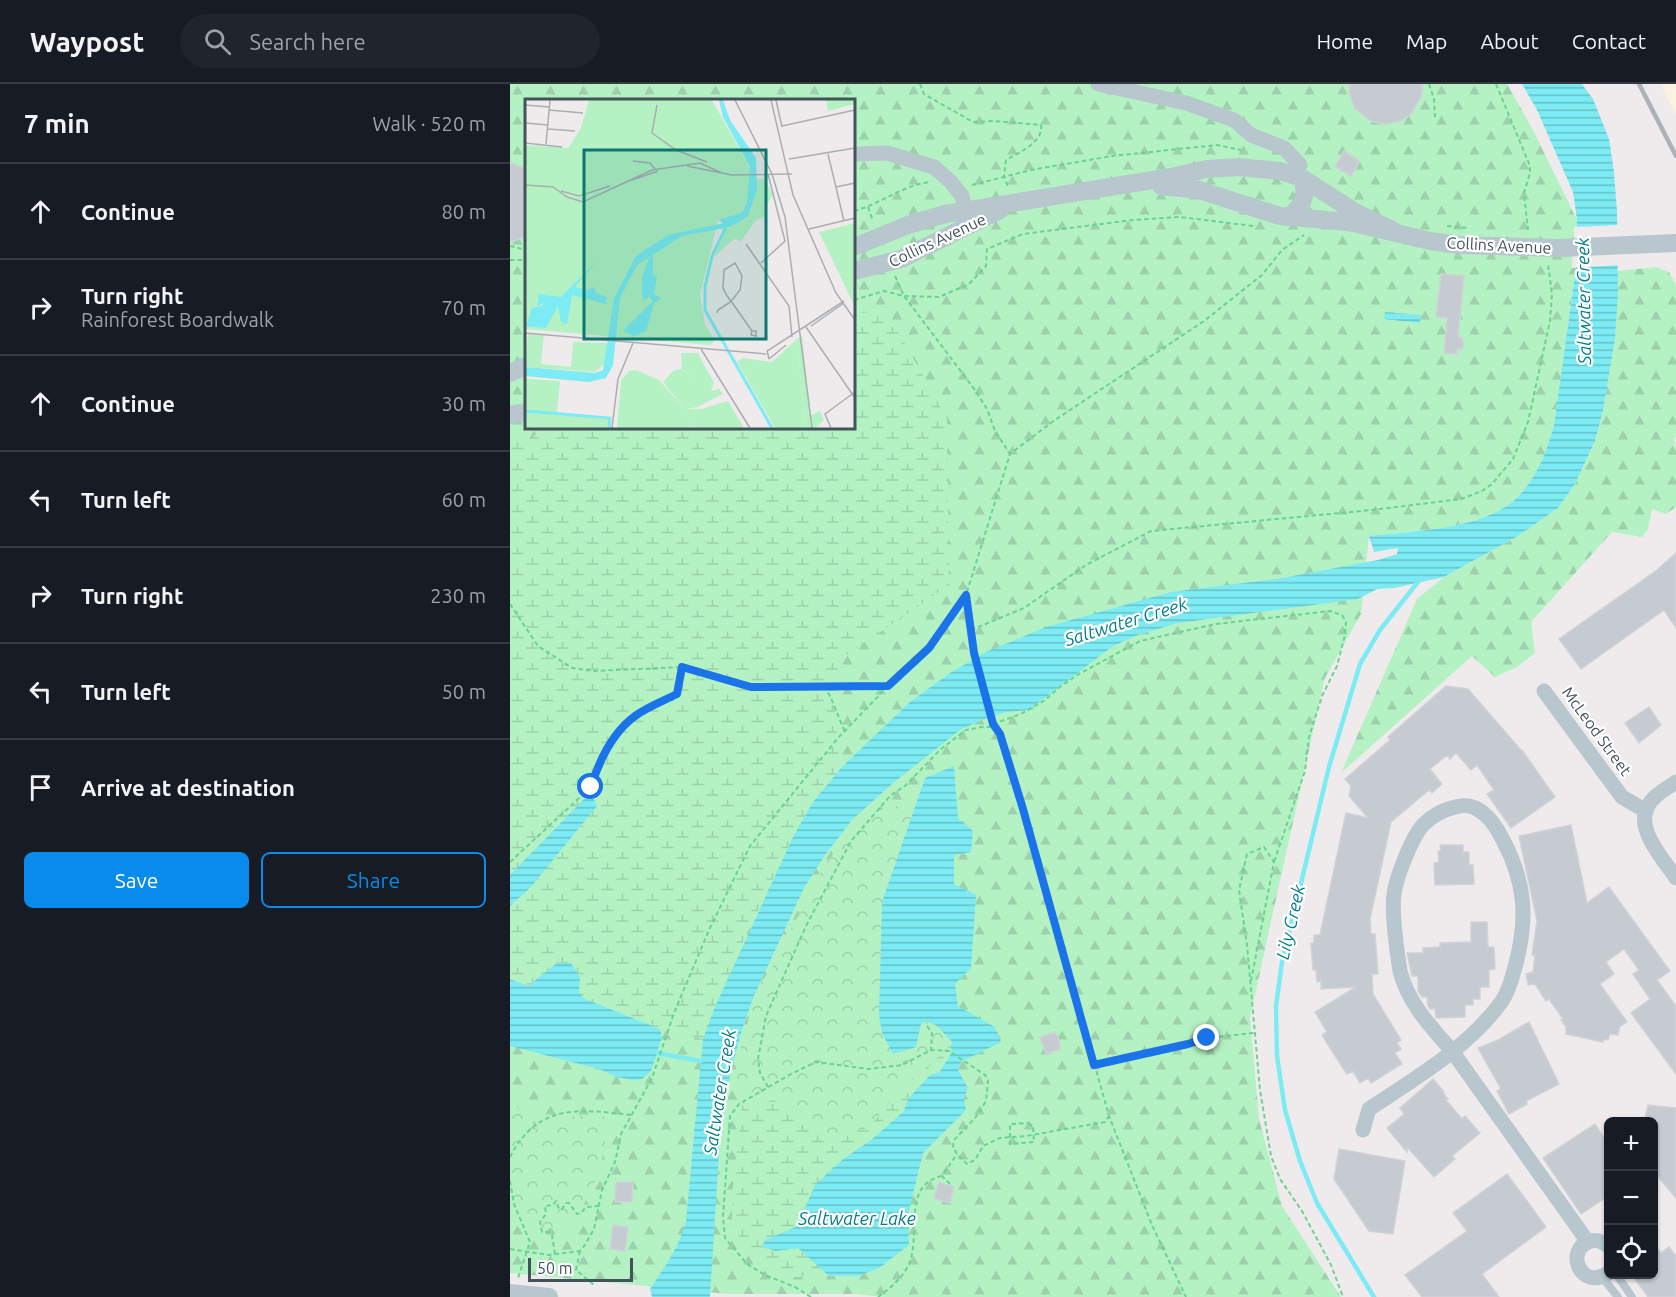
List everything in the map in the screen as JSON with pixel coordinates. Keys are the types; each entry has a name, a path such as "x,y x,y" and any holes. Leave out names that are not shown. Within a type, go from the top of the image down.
{"street":[{"path":"1098,84 1186,104 1234,120 1251,135 1284,148 1301,172 1305,187 1304,200 1293,224"},
{"path":"855,154 888,153 934,167 962,196 965,211"},
{"name":"Collins Avenue","path":"855,247 908,225 965,211 1218,168 1266,168 1301,172 1355,212 1395,231"},
{"path":"1218,168 1211,178 1212,189 1219,196"},
{"name":"Collins Avenue","path":"1129,184 1177,186 1199,190 1293,224 1349,222 1430,241 1459,245 1559,248 1676,243"},
{"name":"Collins Avenue","path":"855,271 902,259 1017,202"},
{"path":"510,373 525,366"},
{"path":"510,415 525,412"},
{"name":"McLeod Street","path":"1544,691 1622,797 1646,811"},
{"path":"1676,782 1653,798 1643,820 1650,841 1676,878"},
{"path":"1363,1130 1369,1109 1437,1064 1452,1051 1488,1018 1504,999 1511,983 1522,937 1524,913 1518,872 1499,833 1486,815 1475,807 1461,805 1442,810 1423,824 1407,853 1394,895 1396,947 1403,983 1427,1023 1452,1051 1588,1242"},
{"path":"1604,1244 1600,1241 1588,1242 1579,1251 1577,1263 1584,1274 1590,1277 1604,1276"},
{"path":"511,1294 549,1297"}],"lane":[{"path":"1610,1279 1617,1297"},
{"path":"1613,1279 1632,1297"}],"path":[{"path":"920,84 924,94 973,122 994,121 1041,125 1040,136 1028,147 1006,160 1004,176 1017,202"},
{"path":"1429,84 1434,99 1435,117"},
{"path":"1496,84 1530,166 1524,193 1528,233"},
{"path":"868,207 876,227"},
{"path":"855,300 884,291 904,296 939,297 969,284 986,266 987,249 1023,234 1133,220 1180,217 1262,227"},
{"path":"594,1285 576,1270 580,1251 594,1228 602,1190 615,1162 621,1134 652,1077 665,1036 709,930 750,846 844,732 929,648 966,595 1010,454 1052,422 1204,321 1262,275 1282,250 1310,232 1293,224"},
{"path":"510,246 525,250"},
{"path":"970,630 1024,608 1086,565 1150,531 1372,510 1461,498 1482,492 1492,484 1513,459 1528,422 1550,321 1552,294 1548,263 1539,264"},
{"path":"895,275 904,296 975,390 987,410 995,431 1010,454"},
{"path":"966,595 974,653 993,724 1000,734 1023,809 1109,1116 1152,1225 1186,1297"},
{"path":"510,604 538,646 572,668 594,670 682,667 751,687 888,686"},
{"path":"993,724 1021,714 1045,700 1060,686 1079,674 1140,641 1216,624 1330,611 1342,615 1346,622 1346,635 1337,666 1322,696 1310,737 1305,771 1274,861 1251,981"},
{"path":"510,862 591,787 603,755 615,737 634,717 677,694 682,667"},
{"path":"824,686 844,732"},
{"path":"768,1087 760,1073 758,1059 766,1016 806,926 851,841 890,796 906,785 942,749 966,730 990,727 1000,734"},
{"path":"1274,861 1264,847 1247,854 1239,890 1251,981 1260,1090 1271,1156 1280,1179 1302,1211 1331,1264 1343,1297"},
{"path":"927,1026 932,1033 931,1050"},
{"path":"1094,1065 1207,1038 1254,1033"},
{"path":"811,1297 747,1264 725,1238 723,1217 730,1116 738,1104 816,1062 870,1069 902,1065 931,1050 949,1051 985,1075 988,1080 986,1101 975,1118 954,1140 953,1147 967,1164 975,1160 983,1146 1000,1138 1034,1135 1105,1122 1109,1116"},
{"path":"510,1157 520,1140 537,1125 556,1114 577,1110 631,1115"},
{"path":"1028,1123 1033,1126 1034,1135 1034,1142 1010,1144 1010,1124 1028,1123"},
{"path":"878,1297 894,1285 906,1271 912,1255 915,1207 923,1184 942,1176 957,1154"},
{"path":"942,1176 950,1184"},
{"path":"510,1181 514,1204 530,1242 511,1294"},
{"path":"555,1255 552,1235 542,1232 540,1222 546,1214 545,1206 553,1205 556,1201 559,1209 562,1209 566,1203 569,1203 577,1214 586,1207 598,1206"},
{"path":"510,1249 555,1255 580,1251"}],"shaded area":[{"path":"1661,84 1676,84 1676,115"}],"green space":[{"path":"510,84 1507,84 1533,130 1577,220 1575,275 1554,425 1537,471 1515,500 1505,507 1491,515 1457,525 1369,536 1361,614 1325,678 1250,1017 1259,1119 1282,1206 1341,1297 884,1297 854,1294 728,1294 510,1273"},
{"path":"1656,267 1669,272 1676,285 1676,436 1674,439 1676,507 1666,514 1652,509 1648,529 1642,537 1612,532 1531,622 1535,653 1517,667 1495,677 1472,656 1341,773 1417,599 1444,577 1518,536 1558,508 1575,484 1595,441 1603,411 1615,339 1618,271"},
{"path":"887,312 947,418 949,585 838,661 835,716 841,768 813,802 793,837 743,942 703,1039 660,1029 585,999 579,993 528,986 510,979 510,441 526,441 544,429 855,429 855,313"},
{"path":"917,801 882,902 921,1024 926,1021 937,1026 953,1042 923,1071 900,1087 884,1110 868,1127 850,1136 825,1136 805,1121 795,1107 775,1102 749,1103 733,1084 743,1037 758,987 778,958 795,921 810,898 823,867 865,814"},
{"path":"953,1042 950,1055 942,1069 939,1073 931,1074 909,1098 903,1112 871,1140 842,1160 802,1214 800,1225 765,1240 762,1247 776,1251 798,1248 829,1276 794,1277 769,1268 746,1249 732,1224 732,1195 742,1106 762,1102 795,1107 805,1121 884,1110 900,1087 924,1071"},
{"path":"510,1100 540,1130 572,1116 608,1117 607,1133 597,1174 571,1226 534,1230 511,1207 513,1176 510,1176"}],"water":[{"name":"Saltwater Creek","path":"1522,84 1582,84 1593,99 1609,139 1614,172 1618,293 1615,339 1603,411 1595,441 1575,484 1558,508 1518,536 1444,577 1394,588 1377,589 1358,599 1178,623 1138,635 1113,646 1029,710 1006,712 960,730 892,784 852,820 825,855 804,888 753,998 741,1033 724,1099 710,1297 652,1297 650,1289 676,1248 686,1221 703,1039 714,1009 793,837 813,802 841,768 910,702 950,673 986,652 1046,627 1171,592 1277,579 1378,560 1397,554 1398,548 1374,552 1369,536 1439,528 1474,521 1505,507 1523,491 1537,471 1554,425 1575,275 1577,220 1573,192 1537,110"},
{"path":"1385,312 1421,315 1420,323 1384,319"},
{"name":"Saltwater Lake","path":"954,766 958,818 973,831 971,852 954,855 954,884 976,895 971,968 955,984 958,1006 995,1027 1001,1042 961,1062 958,1070 968,1088 964,1098 966,1110 923,1153 908,1215 909,1245 879,1268 858,1276 829,1276 798,1248 776,1251 762,1247 765,1240 800,1225 802,1214 815,1185 842,1160 871,1140 903,1112 909,1098 931,1074 939,1073 951,1054 952,1042 937,1026 926,1021 921,1024 916,1047 893,1054 882,1033 879,1015 882,902 925,778"},
{"path":"586,797 593,797 597,806 530,888 510,906 510,875"},
{"path":"557,963 571,963 580,977 579,993 585,999 660,1029 662,1038 651,1071 642,1079 617,1077 599,1069 510,1046 510,979 528,986"}],"pier":[{"path":"1620,225 1621,265 1572,268 1574,227"}],"building":[{"path":"1350,84 1423,84 1421,97 1411,114 1401,121 1385,124 1371,121 1360,113 1354,106 1349,92"},
{"path":"1344,151 1360,161 1351,176 1335,167"},
{"path":"510,163 525,168 525,237 510,242"},
{"path":"1441,274 1464,276 1458,337 1463,338 1463,349 1457,349 1457,354 1444,353 1447,318 1436,317"},
{"path":"1676,553 1676,628 1664,610 1581,669 1559,639 1657,570"},
{"path":"1446,686 1468,689 1522,750 1555,797 1511,828 1487,794 1494,790 1477,765 1471,770 1456,753 1450,759 1447,755 1430,769 1442,784 1432,793 1429,790 1391,822 1370,919 1371,934 1375,934 1378,974 1372,974 1373,994 1401,1040 1397,1043 1401,1049 1395,1053 1402,1064 1371,1083 1368,1078 1360,1083 1353,1071 1347,1074 1333,1053 1322,1035 1327,1032 1315,1012 1356,987 1321,989 1321,981 1317,982 1316,970 1313,970 1311,943 1314,943 1314,935 1320,935 1346,813 1368,818 1349,796 1351,786 1345,779"},
{"path":"1649,707 1661,725 1639,743 1625,723"},
{"path":"1571,825 1587,903 1609,887 1670,971 1657,980 1676,1006 1676,1074 1631,1013 1650,999 1633,974 1639,970 1624,949 1606,962 1614,974 1600,984 1627,1022 1620,1026 1618,1035 1610,1034 1608,1040 1604,1039 1603,1042 1566,1034 1566,1027 1561,1020 1563,1019 1549,999 1546,1001 1535,984 1528,985 1526,974 1533,972 1535,955 1532,955 1537,921 1519,836"},
{"path":"1440,845 1463,845 1463,852 1469,852 1469,865 1473,865 1474,884 1435,885 1434,863 1439,862"},
{"path":"1471,922 1487,922 1488,947 1494,947 1495,969 1489,970 1489,987 1480,987 1480,999 1473,999 1473,1005 1465,1005 1465,1017 1436,1018 1435,1009 1430,1009 1428,1006 1427,997 1422,997 1418,991 1418,976 1412,976 1407,953 1423,953 1423,948 1440,947 1440,943 1471,942"},
{"path":"1529,1022 1559,1084 1526,1101 1527,1104 1509,1114 1497,1091 1501,1089 1478,1048 1498,1040"},
{"path":"1056,1032 1061,1049 1046,1054 1040,1037"},
{"path":"1433,1079 1444,1092 1448,1099 1446,1100 1462,1119 1465,1116 1480,1133 1452,1156 1455,1159 1434,1177 1407,1147 1407,1152 1387,1128 1404,1114 1400,1108"},
{"path":"1648,1105 1676,1108 1676,1198 1658,1177 1658,1117 1645,1117"},
{"path":"1595,1124 1604,1138 1604,1199 1581,1214 1543,1158"},
{"path":"1339,1149 1405,1161 1393,1234 1369,1231 1334,1179"},
{"path":"1507,1174 1546,1227 1482,1274 1499,1297 1422,1297 1405,1275 1467,1231 1453,1213"},
{"path":"616,1182 633,1182 632,1202 615,1202"},
{"path":"939,1182 954,1187 950,1203 934,1198"},
{"path":"613,1225 628,1227 625,1251 610,1249"},
{"path":"1669,1247 1676,1256 1676,1297 1648,1297 1635,1279 1658,1279 1658,1249 1661,1253"}],"waterway":[{"name":"Lily Creek","path":"1374,1297 1317,1203 1300,1161 1285,1110 1277,1056 1276,1006 1282,962 1329,767 1360,664 1380,630 1421,578"},
{"path":"657,1053 700,1061"}],"railway":[{"path":"1639,84 1676,156"}],"route":[{"path":"591,787 603,755 615,737 634,717 677,694 682,667 751,687 888,686 929,648 966,595 974,653 993,724 1000,734 1023,809 1094,1065 1207,1038"}]}
